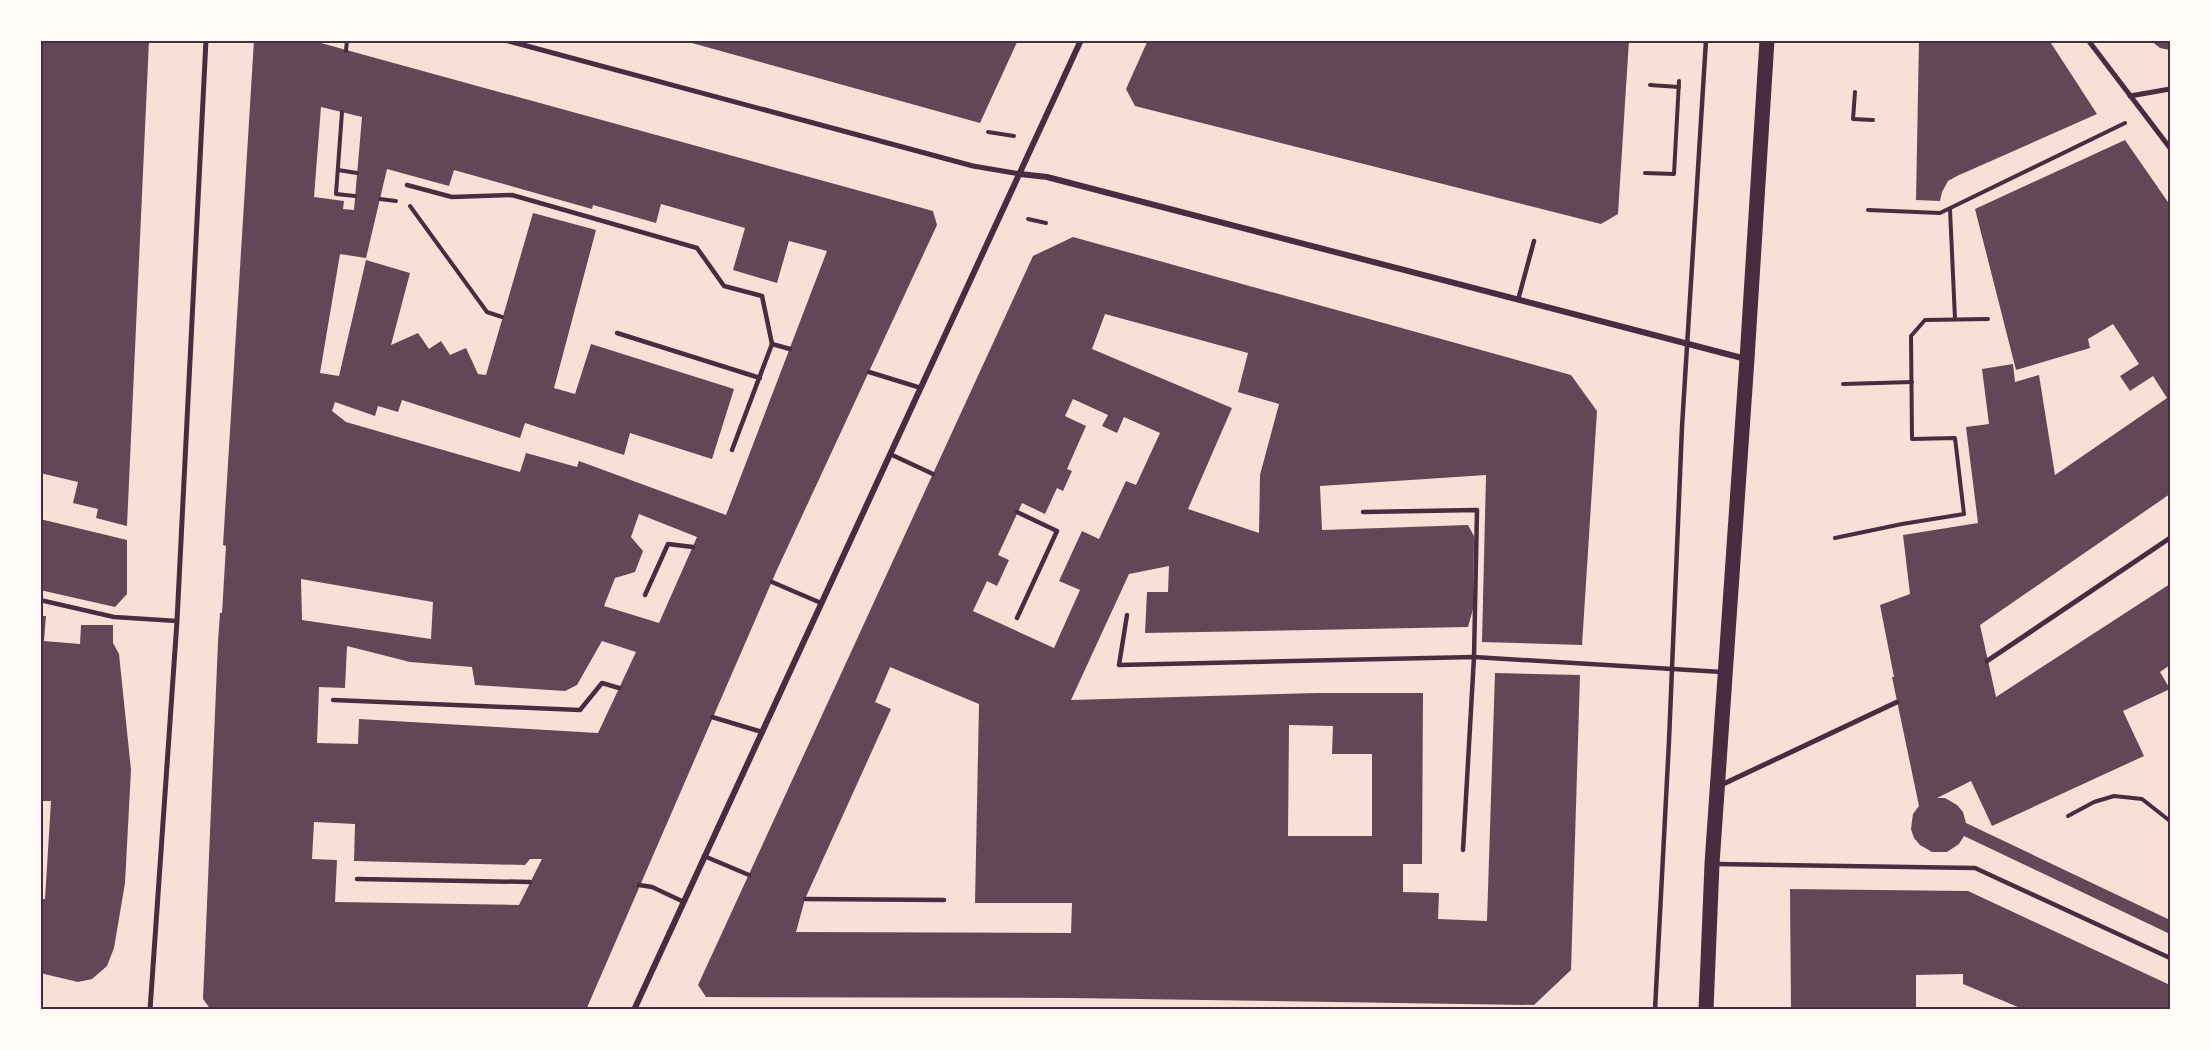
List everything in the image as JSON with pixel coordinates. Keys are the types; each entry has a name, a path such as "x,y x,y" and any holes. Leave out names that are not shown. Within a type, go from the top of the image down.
{"main road":[{"path":"1706,1010 1712,864 1767,40"}],"street":[{"path":"150,1010 177,621 206,40"},
{"path":"505,40 973,166 1047,177 1747,360"},
{"path":"634,1010 1081,40"},
{"path":"2088,40 2170,148"},
{"path":"2130,96 2170,89"},
{"path":"1987,661 2170,538"},
{"path":"1717,786 1897,702"}],"lane":[{"path":"1655,1010 1687,344 1706,40"},
{"path":"407,185 452,197 512,195 697,248 724,286 762,296 772,344 732,450"},
{"path":"1518,300 1534,241"},
{"path":"617,333 760,378"},
{"path":"772,344 790,349"},
{"path":"869,372 921,388"},
{"path":"890,454 933,474"},
{"path":"1363,512 1477,510 1474,657 1463,850"},
{"path":"1017,512 1057,531 1017,618"},
{"path":"645,595 668,544 693,547"},
{"path":"772,582 822,603"},
{"path":"40,600 114,618 177,621"},
{"path":"1127,615 1119,665 1474,657 1725,672"},
{"path":"333,700 580,710 602,683 619,688"},
{"path":"712,717 762,732"},
{"path":"704,856 749,875"},
{"path":"1712,864 1975,868 2170,958"},
{"path":"357,879 530,882"},
{"path":"639,885 652,887 684,902"},
{"path":"805,899 944,900"}],"path":[{"path":"346,51 347,40"},
{"path":"1646,173 1674,174 1679,84 1650,85"},
{"path":"1855,92 1853,119 1873,120"},
{"path":"342,112 336,194 355,196"},
{"path":"1868,210 1940,213 2144,113"},
{"path":"988,132 1023,137"},
{"path":"338,170 357,173"},
{"path":"380,199 398,201"},
{"path":"407,202 487,312 502,317"},
{"path":"1950,209 1955,320"},
{"path":"1028,219 1046,223"},
{"path":"1835,538 1964,514 1955,438 1912,439 1911,336 1925,320 1988,319"},
{"path":"1843,384 1912,382"},
{"path":"2068,816 2094,802 2114,796 2142,799 2170,821"}],"building":[{"path":"40,40 149,40 127,526 96,518 98,509 73,503 78,482 40,473"},
{"path":"254,40 310,40 933,211 937,225 776,572 586,1010 211,1010 203,999 218,642 226,546 223,545","holes":["321,107 362,117 354,210 343,209 344,201 314,197","387,169 449,186 454,170 592,209 593,205 656,223 661,204 745,228 733,270 777,283 789,241 827,251 726,515 579,461 577,467 526,453 520,472 346,422 332,411 335,402 375,416 378,406 398,412 402,400 520,438 525,423 624,455 630,433 712,459 734,389 591,344 575,394 554,388 596,230 533,213 486,375 478,374 466,348 450,355 441,341 429,349 418,333 391,345 410,273 366,260 339,376 320,373 340,254 366,258","639,514 697,537 659,623 604,606 615,578 635,572 643,551 631,537","301,579 433,602 431,639 302,620","602,641 636,652 598,733 359,719 358,744 317,743 319,687 345,688 347,646 410,662 472,667 475,685 565,691 577,685","314,822 355,824 354,861 525,865 530,859 542,859 519,905 335,902 337,860 312,859"]},
{"path":"681,40 1018,40 980,123"},
{"path":"1148,40 1629,40 1618,214 1601,224 1135,106 1126,89"},
{"path":"1919,40 2049,40 2097,114 1957,176 1948,181 1940,201 1916,200"},
{"path":"2150,40 2170,40 2170,50 2160,48"},
{"path":"2125,140 2170,205 2170,494 1980,625 1996,697 2170,584 2170,665 2160,672 2170,689 2123,711 2144,756 1992,826 1971,781 1937,798 1945,798 1957,805 1963,812 1966,823 2170,920 2170,934 1964,836 1959,844 1947,852 1932,852 1920,845 1911,829 1913,814 1919,806 1892,677 1894,677 1880,605 1910,594 1903,535 1978,523 1966,427 1989,424 1982,369 2013,364 2015,382 2039,375 2055,475 2167,398 2153,376 2130,391 2120,376 2139,364 2113,324 2088,339 2090,348 2016,370 1975,209"},
{"path":"1073,237 1571,375 1597,411 1582,645 1482,642 1486,475 1320,486 1322,530 1468,525 1474,536 1473,609 1468,627 1145,633 1147,592 1168,592 1169,566 1129,574 1071,700 1318,693 1423,693 1422,864 1403,864 1403,892 1439,893 1438,919 1487,921 1495,673 1580,675 1571,970 1534,1005 1070,998 706,997 698,985 1033,256","holes":["1105,314 1248,353 1238,392 1279,404 1260,475 1259,533 1188,509 1232,408 1092,349","1073,399 1108,415 1102,426 1117,433 1124,417 1160,433 1136,485 1126,481 1099,539 1082,531 1059,581 1080,590 1054,648 973,611 987,581 997,586 1009,560 998,555 1022,503 1045,514 1057,488 1063,491 1072,471 1067,469 1086,426 1065,416","890,667 979,704 975,903 1072,903 1071,933 796,932 805,899 891,709 875,702","1289,725 1333,726 1332,754 1372,754 1372,836 1288,836"]},
{"path":"40,519 127,540 127,594 115,607 40,590"},
{"path":"40,616 46,616 44,641 80,644 81,625 113,625 113,643 119,654 131,770 125,883 114,948 107,966 92,979 78,982 40,973 40,899 45,899 51,801 40,801"},
{"path":"1790,889 1968,891 2170,985 2170,1010 2025,1010 1963,984 1963,974 1916,975 1916,1010 1791,1010"}]}
